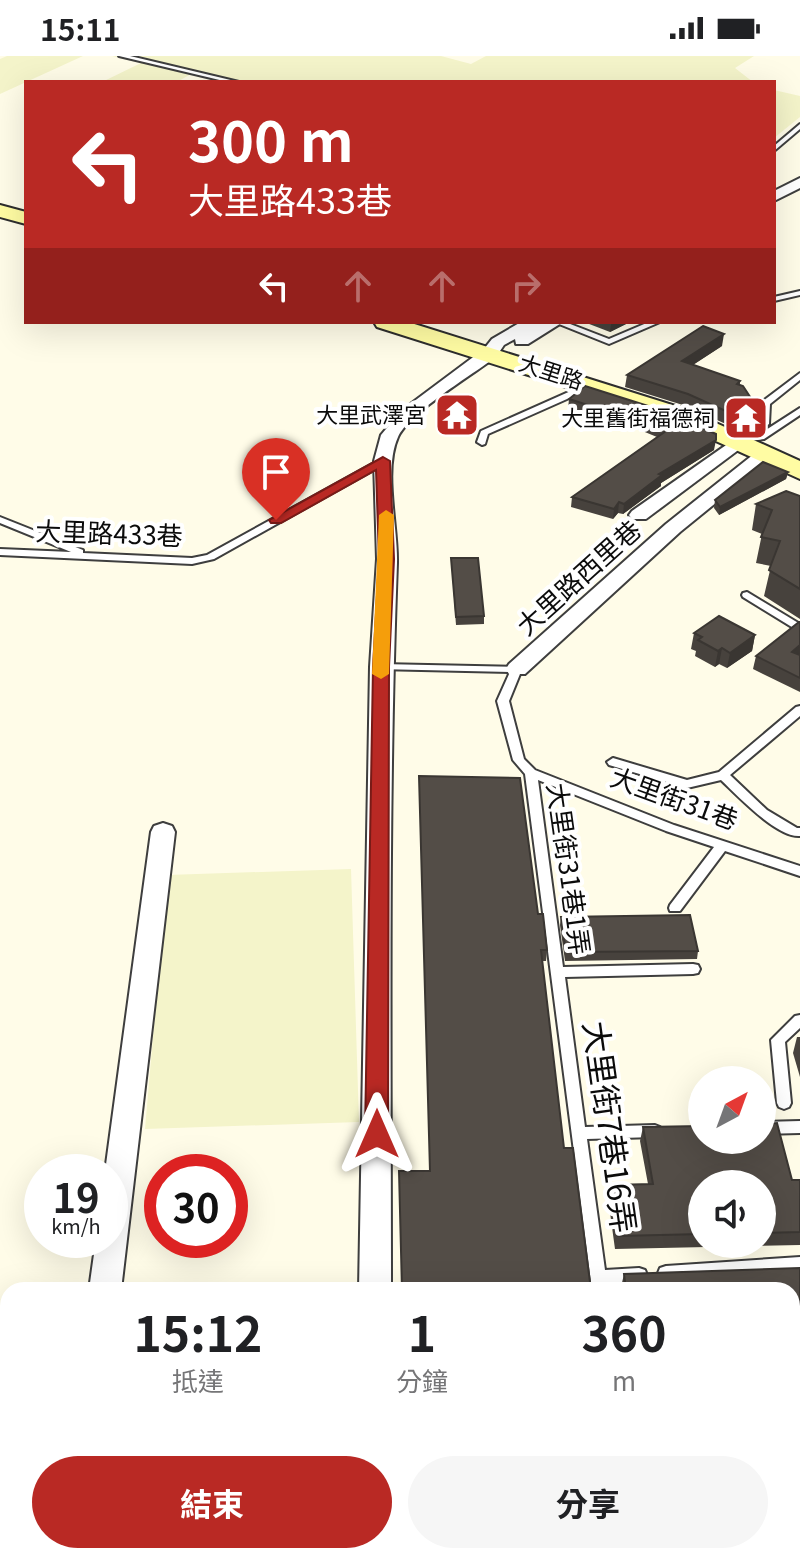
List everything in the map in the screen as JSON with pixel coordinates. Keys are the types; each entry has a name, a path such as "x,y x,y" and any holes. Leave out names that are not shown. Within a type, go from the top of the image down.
{"street":[{"path":"776,185 800,172"},
{"path":"776,196 800,182"},
{"path":"0,211 24,217"},
{"name":"大里路","path":"392,324 676,414 800,471"},
{"path":"375,1282 381,667 387,559 383,461 390,435 407,415 490,353 498,342 530,324"},
{"path":"490,353 512,347 552,324"},
{"path":"639,515 739,441"},
{"name":"大里路西里巷","path":"517,669 673,528 765,454"},
{"path":"106,1282 163,832"}],"lane":[{"path":"122,56 227,80"},
{"path":"776,147 799,129"},
{"path":"776,299 800,293"},
{"path":"561,324 609,342 651,324"},
{"path":"739,441 766,422 766,403 800,376"},
{"path":"482,442 484,433 591,385"},
{"path":"739,441 761,437 800,411"},
{"name":"大里路433巷","path":"0,552 192,561 210,557 383,461"},
{"path":"0,520 89,556"},
{"path":"747,595 800,629"},
{"path":"381,667 517,669"},
{"name":"大里路西里巷","path":"517,669 503,701 519,760 531,773"},
{"path":"613,762 687,784 723,775 800,710"},
{"name":"大里街31巷","path":"531,773 800,871"},
{"name":"大里街31巷1弄","path":"531,773 557,972"},
{"path":"723,775 763,813 798,832"},
{"path":"675,908 722,845"},
{"path":"557,972 693,969"},
{"name":"大里街7巷16弄","path":"557,972 599,1282"},
{"path":"784,1103 778,1040 800,1020"},
{"path":"776,1128 800,1127"},
{"path":"580,1133 671,1131"},
{"path":"619,1282 800,1264"}],"green space":[{"path":"7,56 83,56 31,80 24,80 24,83 0,94 0,59"},
{"path":"112,56 441,56 471,64 486,56 754,56 735,68 750,80 216,80 191,74 180,80 106,80 141,63"},
{"path":"776,90 800,96 800,117 776,136"},
{"path":"351,869 359,1122 145,1129 167,875"}],"building":[{"path":"703,326 724,334 682,361 740,381 737,384 743,386 758,409 730,413 688,394 627,375"},
{"path":"585,386 667,412 716,434 716,440 659,474 662,475 624,504 619,502 614,509 572,497 666,431 602,405 597,408 569,399"},
{"path":"763,462 788,472 720,507 715,500"},
{"path":"786,491 800,496 800,589 769,570 780,541 761,537 772,510 756,504"},
{"path":"451,558 478,558 484,616 456,617"},
{"path":"719,616 755,635 730,653 722,648 718,651 698,640 702,637 694,633"},
{"path":"799,622 800,645 792,652 800,655 800,678 756,656"},
{"path":"419,776 520,778 538,914 543,914 547,950 541,950 564,1148 573,1148 590,1282 402,1282 399,1171 430,1171"},
{"path":"690,915 698,951 566,952 561,917"},
{"path":"777,1123 792,1180 800,1180 800,1232 776,1233 776,1170 688,1170 688,1234 618,1236 610,1185 653,1184 643,1127 688,1126 688,1154 776,1154"},
{"path":"800,1268 800,1282 625,1282 624,1274"}],"slow traffic":[{"path":"381,674 386,515"}],"place":[{"name":"大里武澤宮","path":"457,415"},
{"name":"大里舊街福德祠","path":"746,418"}],"route":[{"path":"276,520 383,461 387,559 381,667 377,1134"}]}
